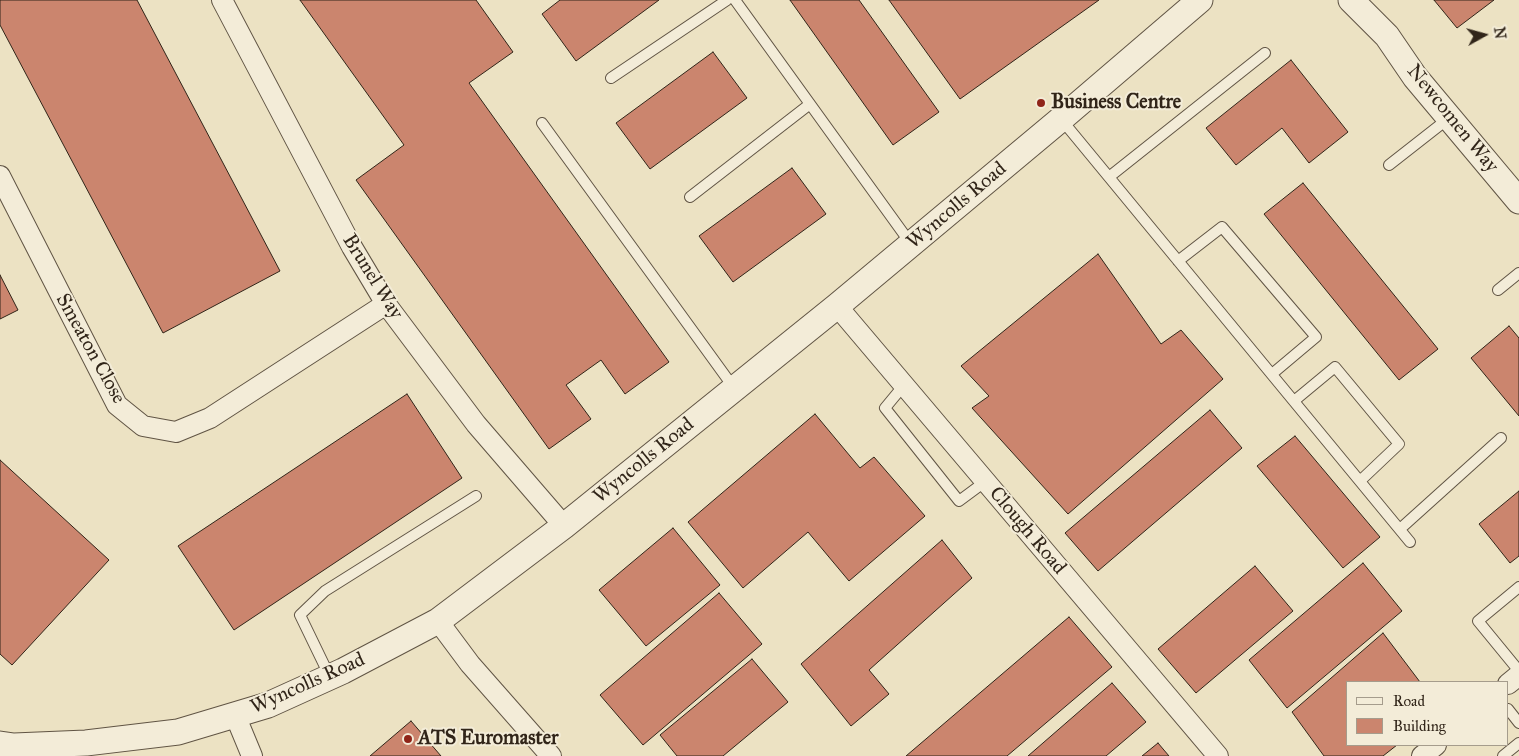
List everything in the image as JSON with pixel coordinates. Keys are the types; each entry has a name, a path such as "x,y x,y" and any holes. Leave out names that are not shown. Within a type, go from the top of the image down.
{"street":[{"name":"Brunel Way","path":"222,0 343,230 386,304 476,424 564,526"},
{"name":"Wyncolls Road","path":"0,744 14,746 86,743 178,732 268,705 330,677 438,621 564,526 837,306 1061,120 1200,0"},
{"name":"Newcomen Way","path":"1352,0 1387,36 1415,77 1519,201"},
{"name":"Newcomen Way","path":"1377,0 1387,36"},
{"name":"Smeaton Close","path":"0,176 117,405 143,426 176,432 210,418 386,304"},
{"name":"Clough Road","path":"837,306 1218,756"},
{"path":"438,621 470,664 551,756"},
{"path":"1509,683 1519,675"},
{"path":"235,715 252,756"},
{"path":"1422,756 1435,746"}],"lane":[{"path":"611,78 728,0"},
{"path":"735,0 912,244"},
{"path":"1109,178 1265,53"},
{"path":"690,197 810,104"},
{"path":"1389,165 1450,118"},
{"path":"1061,120 1410,542"},
{"path":"542,123 734,388"},
{"path":"1178,261 1222,227 1316,336 1272,374"},
{"path":"1498,290 1519,273"},
{"path":"1294,401 1335,368 1399,444 1360,481"},
{"path":"904,385 885,408 959,501 986,481"},
{"path":"1400,530 1501,438"},
{"path":"330,677 300,615 325,590 476,496"},
{"path":"1519,587 1478,621 1519,671"},
{"path":"1509,710 1519,723"},
{"path":"1503,756 1519,743"}],"building":[{"path":"0,0 137,0 280,271 163,333 0,25"},
{"path":"300,0 476,0 513,52 469,83 669,362 625,394 601,360 566,385 591,419 549,449 356,180 404,145"},
{"path":"560,0 659,0 576,61 542,14"},
{"path":"790,0 859,0 939,112 893,145"},
{"path":"889,0 1099,0 960,99"},
{"path":"1434,0 1494,0 1457,28"},
{"path":"713,52 747,98 650,169 616,123"},
{"path":"1291,60 1348,132 1309,163 1282,128 1236,165 1206,128"},
{"path":"792,168 826,214 733,282 699,236"},
{"path":"1303,183 1438,349 1399,380 1264,214"},
{"path":"1098,254 1161,344 1181,330 1223,379 1068,514 972,408 989,396 961,366"},
{"path":"0,275 18,310 0,319"},
{"path":"1509,326 1519,338 1519,416 1471,358"},
{"path":"407,394 462,478 234,630 178,546"},
{"path":"1210,410 1242,448 1098,571 1065,533"},
{"path":"815,414 860,468 874,457 925,516 849,581 808,532 743,588 688,522"},
{"path":"1295,436 1380,537 1343,568 1257,466"},
{"path":"0,460 109,560 12,665 0,654"},
{"path":"1519,491 1519,556 1510,563 1479,524"},
{"path":"673,528 720,585 646,646 599,590"},
{"path":"942,540 972,578 869,670 889,694 851,726 801,664"},
{"path":"1363,563 1402,611 1287,708 1249,660"},
{"path":"1255,566 1293,611 1196,693 1158,649"},
{"path":"719,593 762,644 643,745 600,695"},
{"path":"1069,617 1112,667 1007,756 906,756"},
{"path":"1383,633 1419,681 1346,681 1346,746 1396,746 1383,756 1324,756 1292,712"},
{"path":"752,659 788,702 723,756 677,756 660,735"},
{"path":"1112,683 1146,722 1106,756 1028,756"},
{"name":"ATS Euromaster","path":"411,721 441,756 370,756"},
{"path":"1158,743 1169,756 1142,756"}],"place":[{"name":"Business Centre","path":"1041,103"},
{"name":"ATS Euromaster","path":"408,739"}]}
